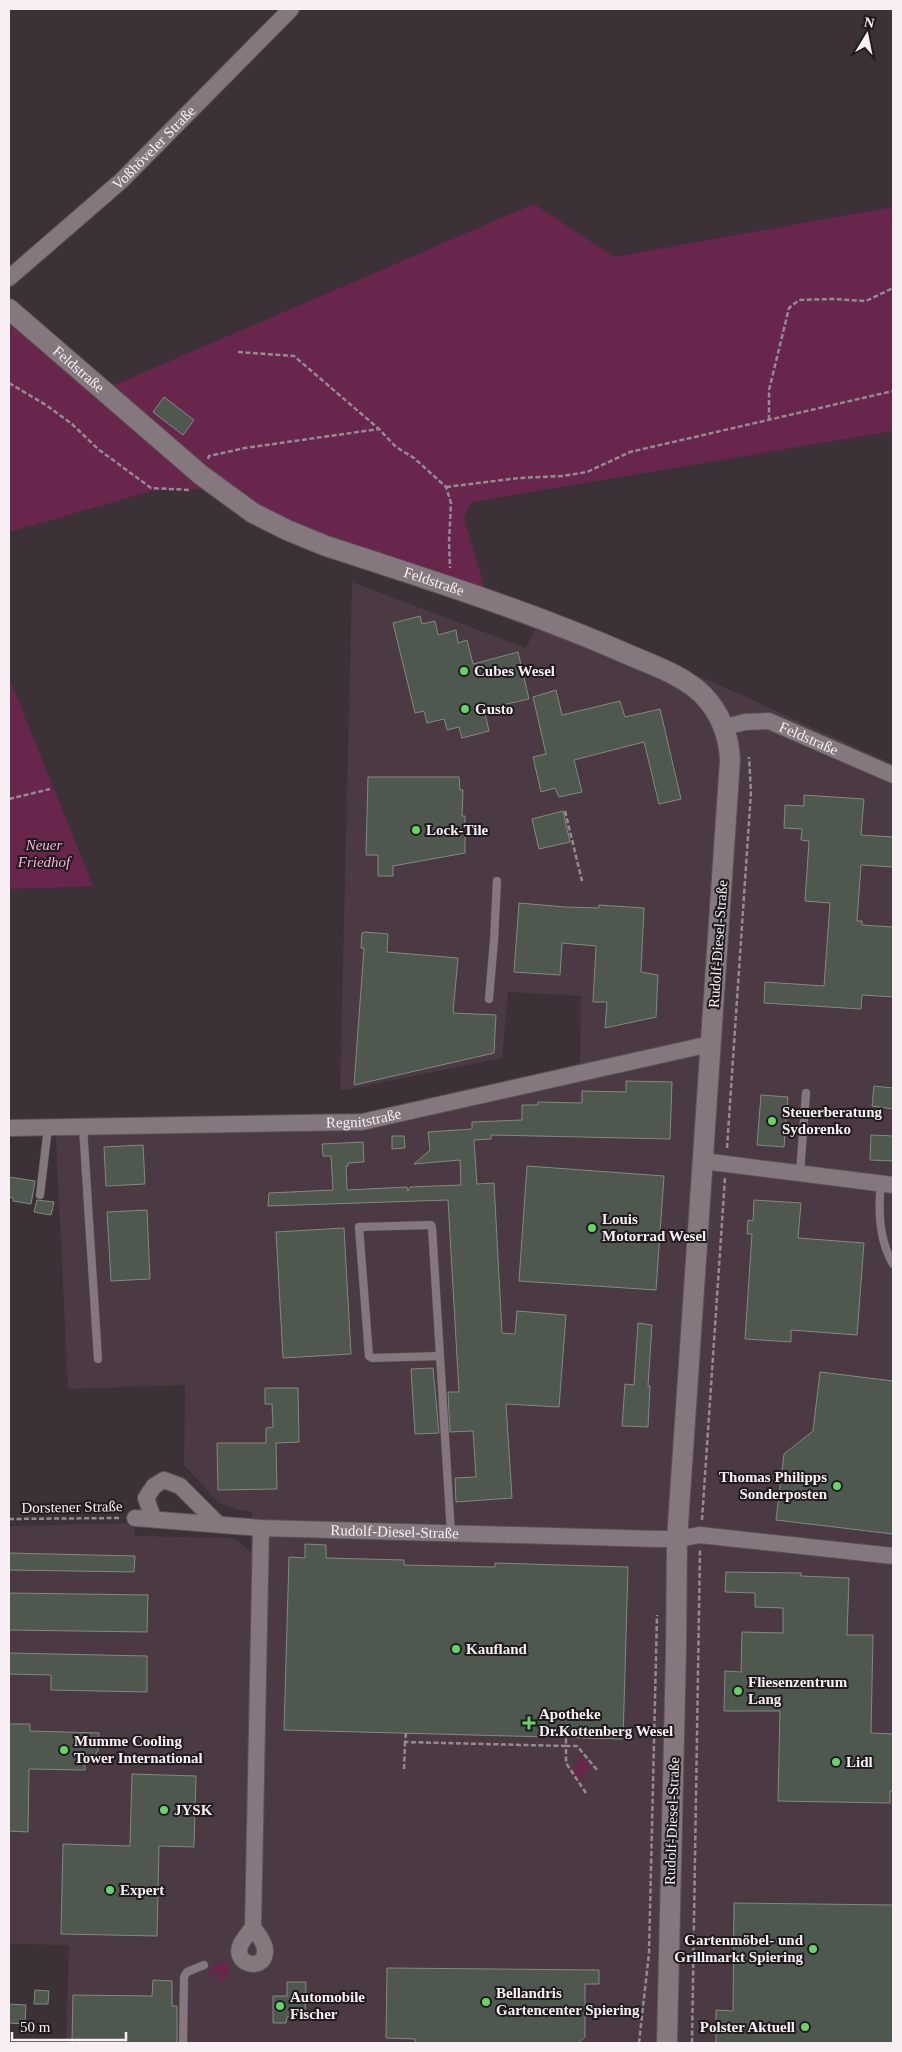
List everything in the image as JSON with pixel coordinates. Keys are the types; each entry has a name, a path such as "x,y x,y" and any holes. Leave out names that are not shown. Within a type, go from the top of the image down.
{"street":[{"name":"Voßhöveler Straße","path":"9,278 121,182 291,9"},
{"name":"Feldstraße","path":"9,309 201,475 253,513 326,546 580,633 669,673 686,681 703,695 727,734 745,722 769,721 893,775"},
{"name":"Rudolf-Diesel-Straße","path":"667,2043 677,1635 677,1539 730,760 727,734"},
{"name":"Regnitstraße","path":"9,1128 362,1122 710,1044"},
{"path":"703,1162 887,1184"},
{"path":"153,1518 146,1498 154,1486 164,1480 180,1486 218,1524"},
{"name":"Rudolf-Diesel-Straße","path":"135,1518 261,1528 450,1534 677,1539 700,1535 893,1556"},
{"path":"253,1927 261,1528"}],"lane":[{"path":"489,999 497,881"},
{"path":"800,1173 806,1093"},
{"path":"40,1195 48,1127"},
{"path":"83,1127 98,1359"},
{"path":"887,1184 878,1210 888,1255 893,1264"},
{"path":"440,1356 372,1358 369,1356 359,1227 431,1225 440,1356 450,1534"},
{"path":"183,2043 184,1976 187,1972 204,1966"}],"path":[{"path":"769,420 769,390 788,308 799,300 833,299 866,301 893,288"},
{"path":"238,352 294,356 396,446 414,458 446,487 451,503 449,542 451,588"},
{"path":"446,487 587,472 630,452 893,391"},
{"path":"201,475 203,465 210,456 246,448 379,429"},
{"path":"692,2043 700,1535 751,792 746,739 727,734"},
{"path":"9,799 50,789"},
{"path":"565,811 582,881"},
{"name":"Dorstener Straße","path":"9,1520 135,1518"},
{"path":"404,1769 406,1733"},
{"path":"566,1738 566,1763 586,1793"},
{"path":"405,1742 577,1746 598,1771"}],"shaded area":[{"path":"352,582 526,648 545,610 717,684 893,764 893,2043 66,2043 69,1945 9,1944 9,1526 134,1523 135,1536 234,1538 251,1552 252,1512 219,1503 184,1465 185,1385 68,1389 55,1120 358,1118 580,1063 581,996 508,992 502,1058 340,1091"}],"green space":[{"path":"534,204 614,257 893,207 893,431 471,502 464,518 486,593 285,526 206,489 155,490 9,532 9,321 94,394"},
{"name":"Neuer Friedhof","path":"9,678 93,886 9,889"},
{"path":"579,1755 592,1766 587,1770 580,1782 572,1771 577,1764"},
{"path":"219,1963 228,1963 228,1975 220,1983 216,1979 220,1975 217,1972 208,1977 211,1968"}],"building":[{"path":"164,397 194,420 183,435 153,412"},
{"name":"Cubes Wesel","path":"420,616 422,624 435,621 438,635 456,630 458,643 467,640 473,664 518,652 529,699 484,709 489,731 462,738 459,727 447,730 444,719 427,723 424,711 415,713 393,623"},
{"path":"556,690 562,715 620,701 625,717 660,709 681,799 659,804 644,742 574,760 582,792 559,797 555,788 541,792 533,757 546,754 533,697"},
{"path":"368,777 459,777 460,790 463,790 462,816 465,816 465,853 393,866 393,876 378,876 378,855 366,855"},
{"path":"804,795 864,799 861,835 893,837 893,867 861,865 857,921 862,921 862,925 893,927 893,997 862,995 861,1009 764,1003 765,982 824,986 830,903 805,901 809,841 801,840 802,829 784,828 785,805 804,806"},
{"path":"563,811 570,842 539,849 532,819"},
{"path":"519,903 565,907 599,908 599,905 644,908 641,972 658,975 656,1017 605,1028 607,1002 593,1002 596,946 562,943 560,975 514,972"},
{"path":"362,933 388,934 387,952 458,958 453,1013 496,1015 494,1053 354,1085 364,948 361,948"},
{"path":"626,1081 672,1082 670,1139 491,1135 491,1139 474,1140 477,1184 494,1183 502,1333 515,1334 517,1311 566,1315 559,1407 506,1404 512,1498 456,1502 455,1478 476,1477 473,1431 450,1432 448,1392 459,1392 448,1200 268,1206 269,1193 333,1190 331,1156 323,1156 322,1144 363,1142 364,1162 348,1163 348,1166 346,1166 347,1190 407,1187 408,1191 410,1187 461,1185 460,1160 414,1164 430,1150 428,1132 472,1129 472,1122 522,1120 522,1105 538,1105 538,1102 582,1103 582,1091 626,1092"},
{"path":"874,1086 893,1088 893,1109 872,1106"},
{"name":"Steuerberatung Sydorenko","path":"761,1095 788,1097 784,1147 757,1145"},
{"path":"871,1135 893,1136 893,1161 870,1160"},
{"path":"392,1136 404,1136 405,1148 392,1149"},
{"path":"143,1145 145,1184 106,1186 104,1147"},
{"name":"Louis Motorrad Wesel","path":"527,1166 664,1176 656,1290 519,1281"},
{"path":"9,1177 35,1181 31,1204 13,1201 13,1198 9,1197"},
{"path":"37,1200 54,1202 51,1215 34,1212"},
{"path":"754,1200 801,1203 798,1238 864,1243 857,1335 791,1330 791,1342 745,1339 752,1234 747,1234 748,1220 753,1221"},
{"path":"147,1210 150,1279 111,1281 107,1212"},
{"path":"344,1228 351,1354 283,1358 276,1232"},
{"path":"638,1323 652,1325 648,1386 650,1386 648,1427 622,1426 625,1384 634,1385"},
{"path":"433,1368 439,1433 415,1434 411,1369"},
{"name":"Thomas Philipps Sonderposten","path":"820,1372 893,1381 893,1534 776,1520 784,1454 813,1431"},
{"path":"265,1388 298,1388 299,1442 276,1443 277,1489 218,1490 217,1443 266,1443 266,1428 273,1427 272,1404 265,1404"},
{"name":"Kaufland","path":"305,1544 326,1545 326,1558 404,1560 404,1565 495,1567 495,1563 628,1567 623,1739 284,1730 289,1557 305,1558"},
{"path":"9,1553 135,1556 134,1572 9,1570"},
{"path":"726,1572 801,1573 801,1576 849,1578 847,1635 873,1635 871,1733 893,1734 893,1791 890,1791 890,1803 778,1801 780,1711 724,1711 725,1671 741,1672 742,1632 783,1633 783,1608 755,1607 755,1593 725,1592"},
{"path":"9,1593 148,1595 147,1632 9,1630"},
{"path":"9,1653 147,1656 147,1692 51,1690 51,1675 9,1674"},
{"path":"9,1724 30,1724 30,1731 99,1733 98,1751 85,1763 85,1770 29,1769 28,1832 9,1831"},
{"path":"132,1774 196,1776 194,1847 159,1846 157,1936 61,1934 63,1844 130,1846"},
{"name":"Gartenmöbel- und Grillmarkt Spiering","path":"734,1903 893,1905 893,2043 716,2043 716,2010 733,2011"},
{"name":"Bellandris Gartencenter Spiering","path":"387,1968 599,1970 599,1984 585,1984 585,2037 578,2043 415,2043 415,2039 386,2038"},
{"path":"153,1980 172,1981 172,2006 177,2006 177,2043 72,2043 73,1995 152,1996"},
{"path":"287,1982 306,1982 305,2017 287,2017 286,2023 273,2023 273,1996 287,1996"},
{"path":"35,1990 49,1991 48,2004 34,2004"},
{"path":"9,2004 26,2005 25,2024 9,2023"}],"place":[{"name":"Cubes Wesel","path":"464,671"},
{"name":"Gusto","path":"465,709"},
{"name":"Lock-Tile","path":"416,830"},
{"name":"Steuerberatung Sydorenko","path":"772,1121"},
{"name":"Louis Motorrad Wesel","path":"592,1228"},
{"name":"Thomas Philipps Sonderposten","path":"837,1486"},
{"name":"Kaufland","path":"456,1649"},
{"name":"Fliesenzentrum Lang","path":"738,1691"},
{"name":"Apotheke Dr.Kottenberg Wesel","path":"529,1723"},
{"name":"Mumme Cooling Tower International","path":"64,1750"},
{"name":"Lidl","path":"836,1762"},
{"name":"JYSK","path":"164,1810"},
{"name":"Expert","path":"110,1890"},
{"name":"Gartenmöbel- und Grillmarkt Spiering","path":"813,1949"},
{"name":"Bellandris Gartencenter Spiering","path":"486,2002"},
{"name":"Automobile Fischer","path":"280,2006"},
{"name":"Polster Aktuell","path":"805,2027"}]}
